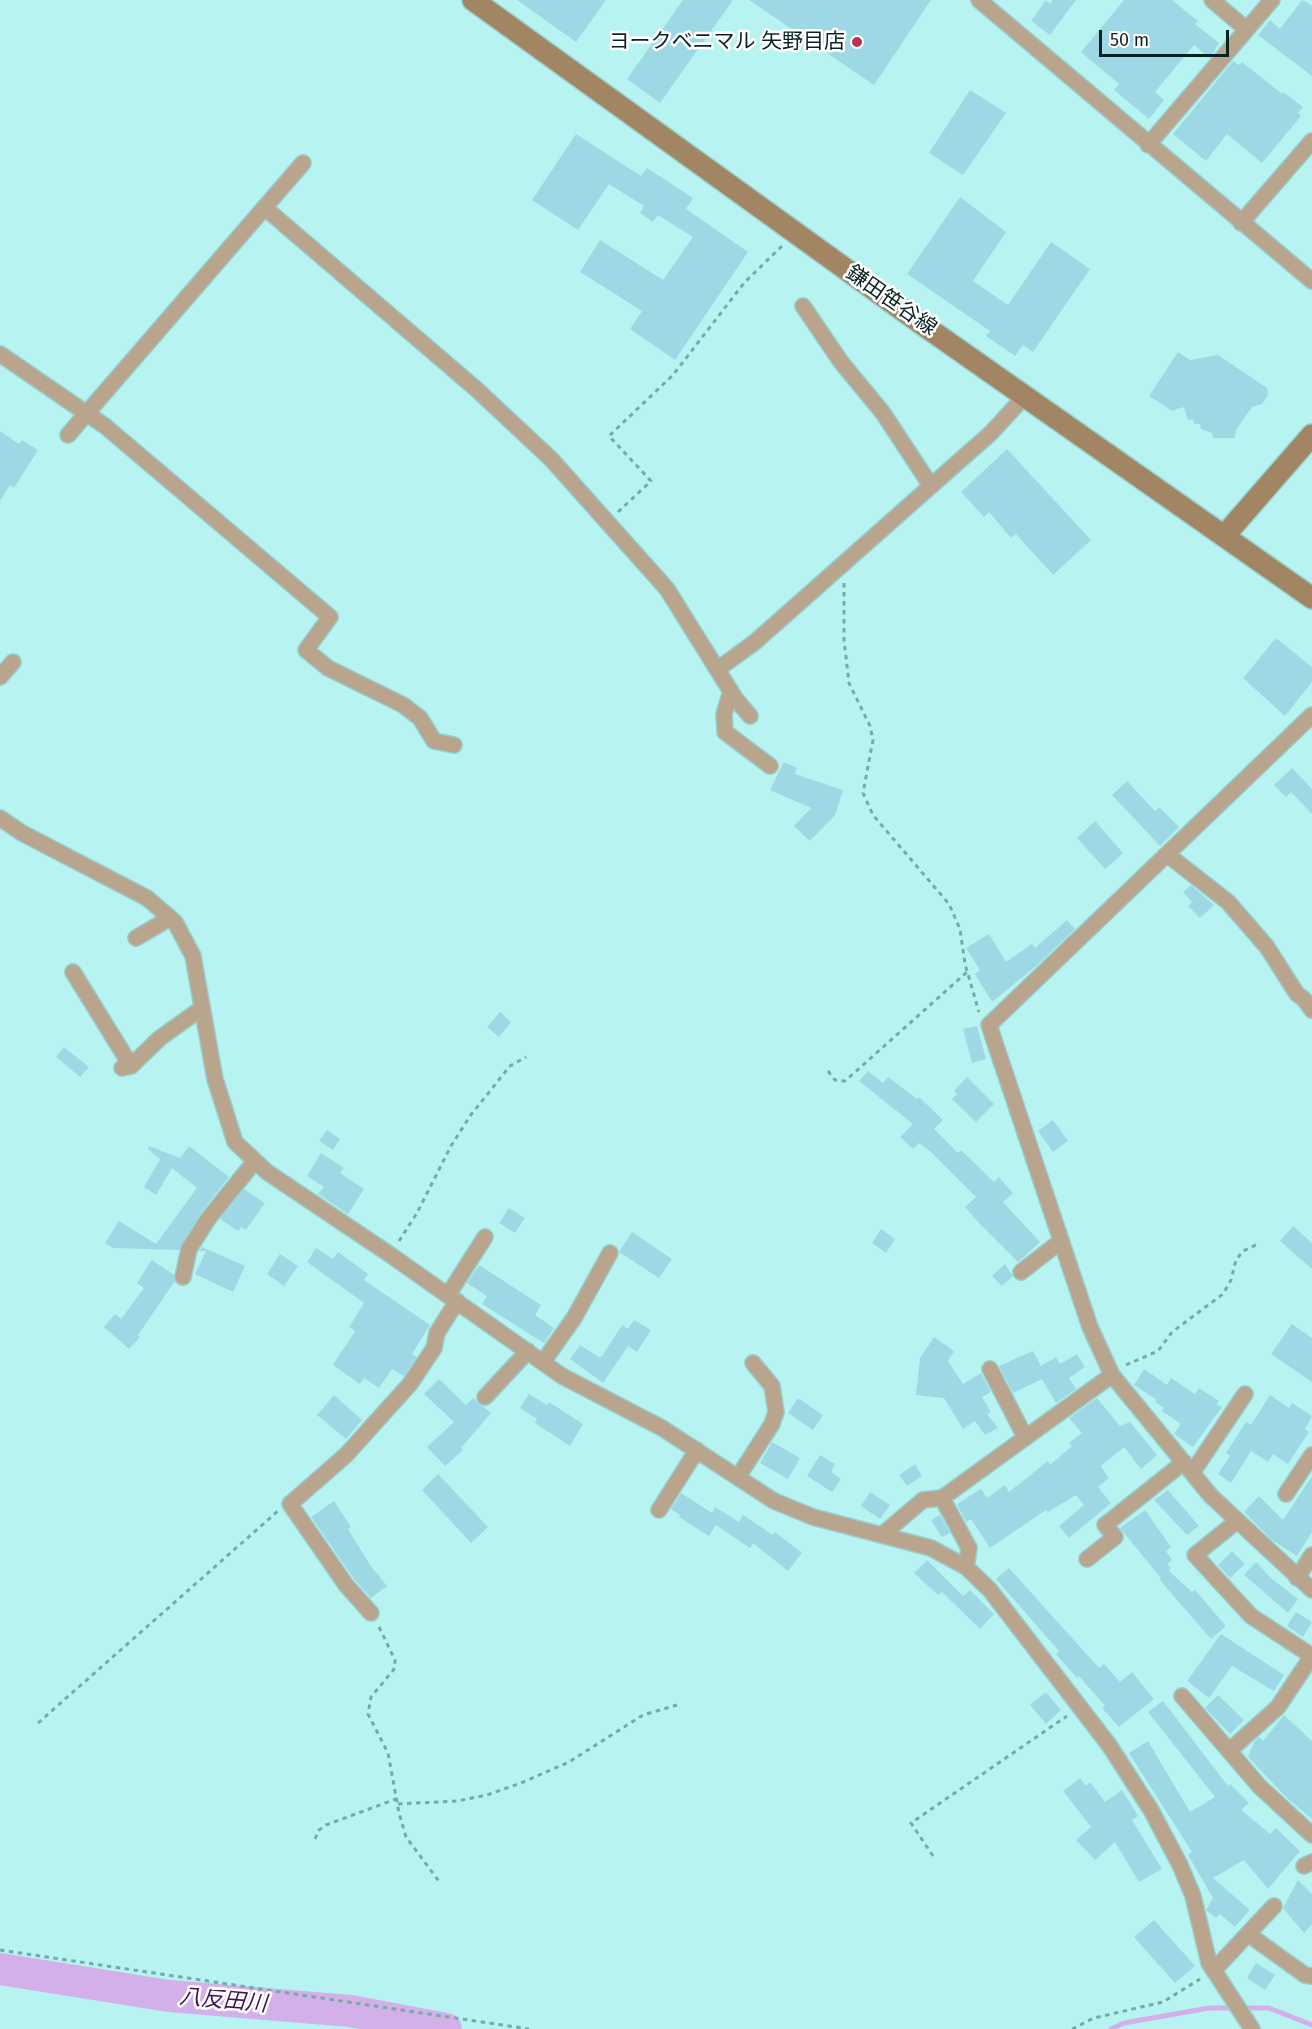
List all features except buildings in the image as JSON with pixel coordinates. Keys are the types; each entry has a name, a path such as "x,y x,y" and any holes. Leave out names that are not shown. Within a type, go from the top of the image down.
{"street":[{"name":"鎌田笹谷線","path":"473,0 795,233 1312,598"},
{"path":"979,0 1148,145 1312,281"},
{"path":"1212,0 1246,29"},
{"path":"1148,145 1272,0"},
{"path":"1241,223 1312,141"},
{"path":"68,435 303,163"},
{"path":"265,208 514,423 607,521 667,589 730,691 750,716"},
{"path":"803,306 841,362 883,413 931,486"},
{"path":"0,354 89,413 330,617 306,650 328,668 403,705 420,718 434,741 454,745"},
{"path":"718,669 755,642 843,565 991,433 1025,396"},
{"path":"1225,535 1312,435"},
{"path":"0,677 13,662"},
{"path":"730,691 724,714 725,732 770,766"},
{"path":"1312,715 989,1025 1090,1327 1112,1374 1188,1467 1237,1521 1312,1590"},
{"path":"0,818 22,833 147,898 170,918 193,956 215,1079 236,1142 267,1172 390,1254 562,1376 662,1428 774,1501 813,1517 931,1548 966,1567 990,1590 1080,1706 1151,1810 1180,1865 1193,1896 1209,1963 1249,2025"},
{"path":"1168,855 1228,902 1267,947 1297,994 1312,1010"},
{"path":"136,938 170,918"},
{"path":"73,972 126,1067 160,1038 202,1008"},
{"path":"183,1277 189,1250 195,1239 213,1212 255,1161"},
{"path":"371,1613 346,1585 290,1504 346,1455 410,1384 434,1348 437,1333 452,1298 485,1237"},
{"path":"1021,1272 1061,1241"},
{"path":"543,1362 574,1318 610,1253"},
{"path":"484,1397 528,1351"},
{"path":"738,1477 772,1424 776,1412 772,1386 753,1363"},
{"path":"990,1369 1025,1437"},
{"path":"883,1534 922,1500 942,1498 1112,1374"},
{"path":"1087,1559 1115,1537 1105,1525 1188,1467 1245,1394"},
{"path":"659,1510 697,1450"},
{"path":"1286,1494 1312,1455"},
{"path":"942,1498 969,1548 966,1567"},
{"path":"1229,1751 1278,1707 1312,1656 1251,1616 1195,1556 1237,1521"},
{"path":"1297,1578 1312,1555"},
{"path":"1182,1696 1278,1807 1312,1835"},
{"path":"1214,1970 1274,1906"},
{"path":"1248,1934 1305,1974 1312,1976"}],"path":[{"path":"607,521 651,481 609,436 673,375 744,284 795,233"},
{"path":"843,565 844,640 849,683 870,726 873,740 864,793 873,815 949,904 960,929 976,1008 989,1025"},
{"path":"828,1071 835,1080 845,1082 967,972"},
{"path":"390,1254 417,1213 451,1146 470,1116 510,1066 526,1057"},
{"path":"1112,1374 1158,1351 1172,1332 1223,1294 1231,1280 1236,1260 1243,1251 1258,1244"},
{"path":"38,1723 279,1510 290,1504"},
{"path":"371,1613 395,1660 395,1668 371,1697 368,1714 388,1753 397,1804 406,1837 441,1884"},
{"path":"397,1804 457,1801 510,1787 569,1762 643,1715 677,1705"},
{"path":"933,1856 911,1823 1080,1706"},
{"path":"315,1839 319,1830 326,1825 396,1799"},
{"path":"0,1950 529,2029"},
{"path":"1072,2029 1094,2018 1163,2002 1214,1970"}],"waterway":[{"name":"八反田川","path":"0,1969 169,1996 351,2011 446,2029"},
{"path":"1111,2029 1124,2023 1209,2008 1269,2008 1312,2025"}],"place":[{"name":"ヨークベニマル 矢野目店","path":"857,42"}]}
